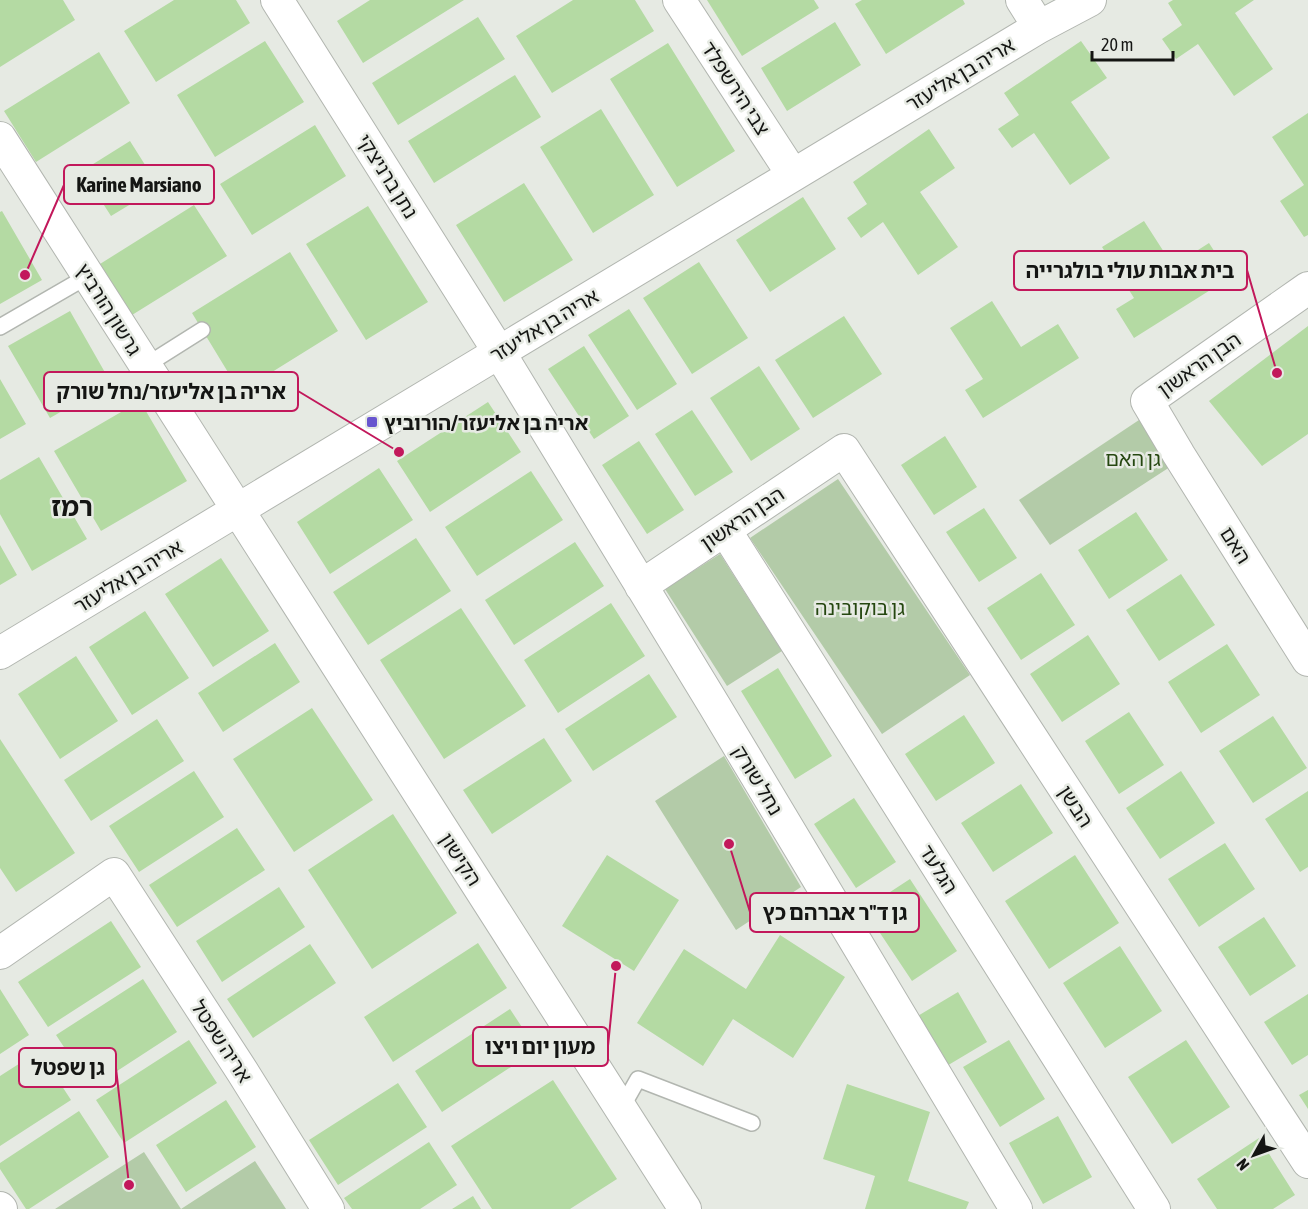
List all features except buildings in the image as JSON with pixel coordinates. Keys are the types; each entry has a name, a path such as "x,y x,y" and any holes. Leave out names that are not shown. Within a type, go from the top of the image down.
{"street":[{"name":"נתן ברניצקי","path":"277,0 500,352"},
{"name":"צבי הירשפלד","path":"679,0 793,175"},
{"path":"1022,0 1040,27"},
{"name":"אריה בן אליעזר","path":"0,653 1040,27 1090,0"},
{"name":"גרשון הורביץ","path":"0,138 237,510"},
{"name":"הבן הראשון","path":"1171,442 1147,401 1308,288"},
{"name":"נחל שורק","path":"500,352 1016,1209"},
{"name":"האם","path":"1171,442 1308,660"},
{"name":"הבן הראשון","path":"641,586 844,450"},
{"name":"הבשן","path":"844,450 1308,1162"},
{"name":"הקישון","path":"237,510 685,1209"},
{"name":"הגלעד","path":"724,530 1154,1209"},
{"name":"אריה שפטל","path":"0,953 114,874 242,1071 328,1209"}],"lane":[{"path":"0,327 88,276"},
{"path":"145,366 202,330"},
{"path":"621,1109 638,1079 752,1123"}],"green space":[{"name":"גן האם","path":"1145,416 1173,465 1050,545 1019,500"},
{"name":"גן בוקובינה","path":"838,479 970,675 882,734 750,538"},
{"path":"720,554 782,651 727,686 665,589"},
{"path":"724,756 801,887 736,930 655,801"},
{"path":"144,1152 181,1209 55,1209"},
{"path":"255,1161 286,1209 181,1209"}],"place":[{"name":"Karine Marsiano","path":"25,275"},
{"name":"בית אבות עולי בולגרייה","path":"1277,373"},
{"name":"אריה בן אליעזר/הורוביץ","path":"372,422"},
{"name":"אריה בן אליעזר/נחל שורק","path":"399,452"},
{"name":"גן ד\"ר אברהם כץ","path":"729,844"},
{"name":"מעון יום ויצו","path":"616,966"},
{"name":"גן שפטל","path":"129,1185"}],"district":[{"name":"רמז","path":"72,507"}]}
